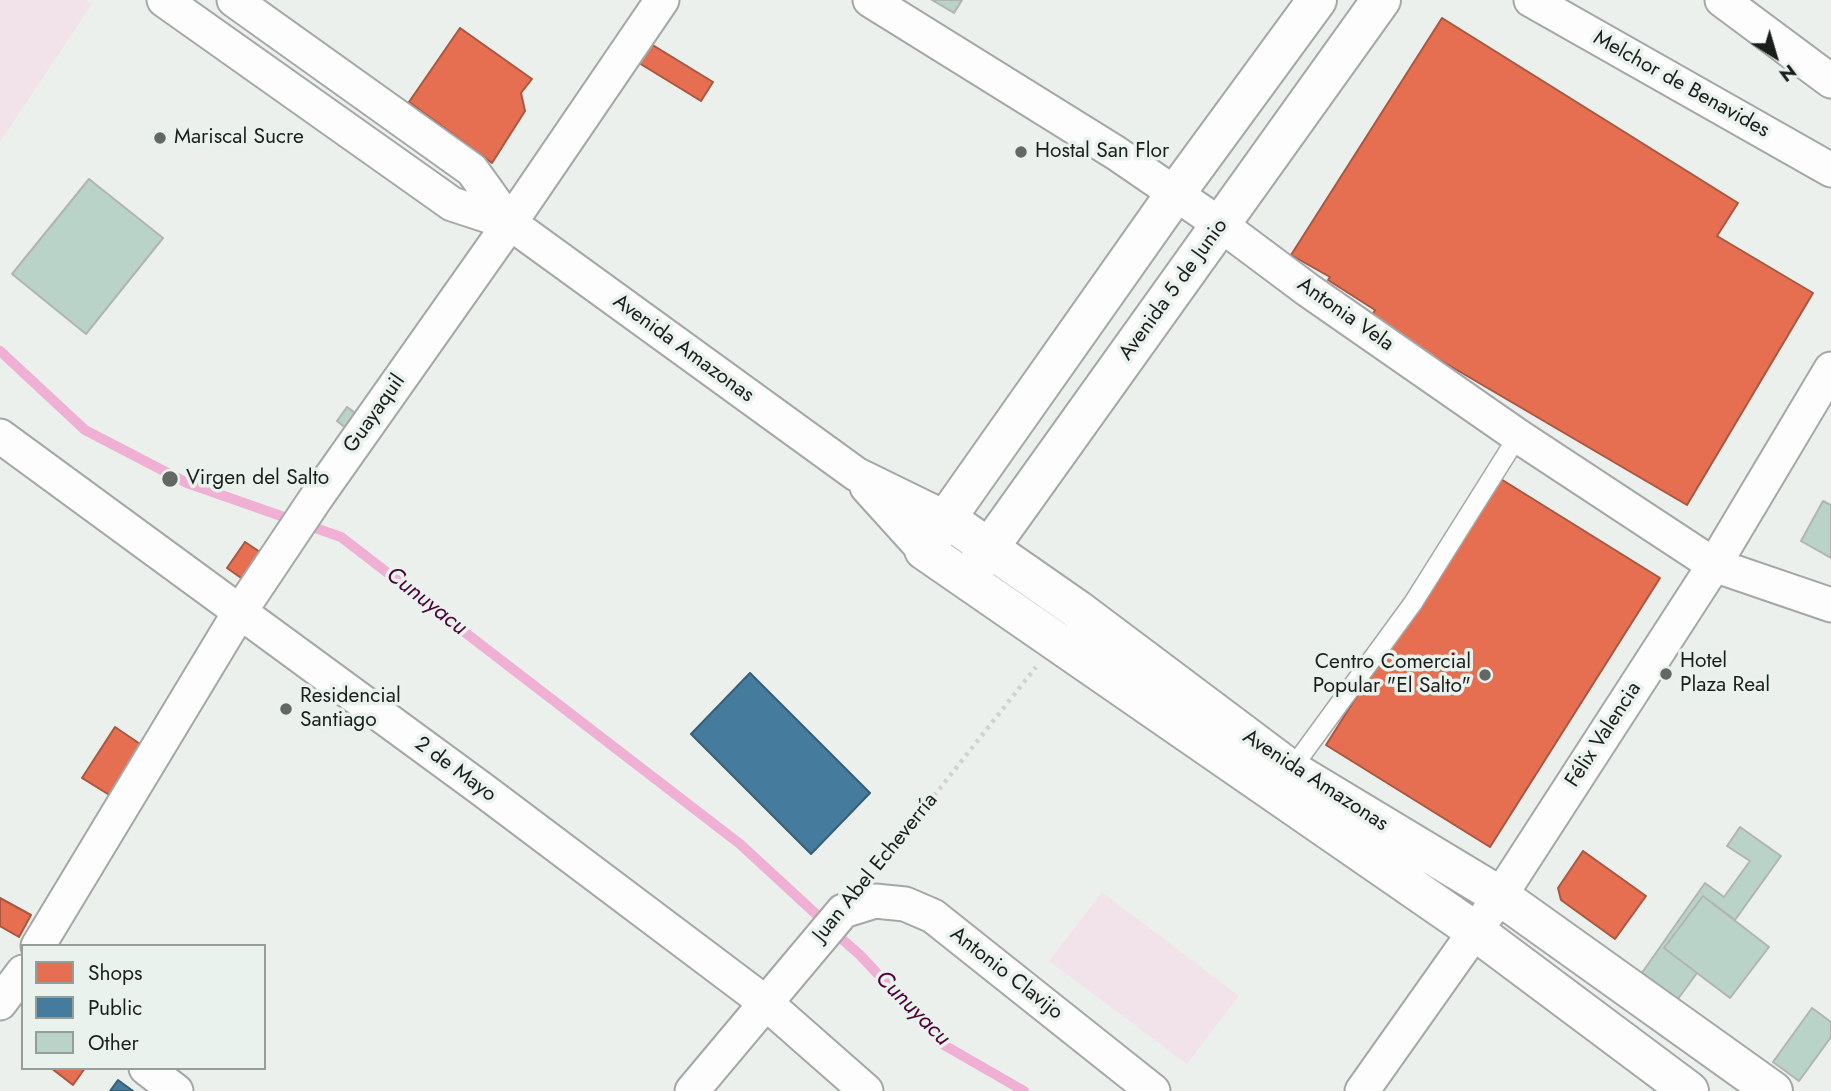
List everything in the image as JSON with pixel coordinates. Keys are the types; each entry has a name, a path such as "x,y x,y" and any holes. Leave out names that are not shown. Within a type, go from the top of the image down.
{"main road":[{"path":"924,550 1175,194 1317,0"},
{"name":"Avenida 5 de Junio","path":"967,579 1381,0"},
{"name":"Avenida Amazonas","path":"946,518 1078,610 1282,781 1475,931 1689,1091"},
{"name":"Avenida Amazonas","path":"924,550 1056,641 1282,781 1500,896 1773,1091"}],"street":[{"name":"Avenida Amazonas","path":"164,0 452,204 510,223 856,474 946,518"},
{"name":"Avenida Amazonas","path":"234,0 472,170 510,223"},
{"name":"Guayaquil","path":"39,944 239,612 662,0"},
{"name":"Antonia Vela","path":"870,0 1116,153 1518,436 1714,565 1831,605"},
{"name":"Melchor de Benavides","path":"1531,0 1831,170"},
{"path":"1723,0 1831,81"},
{"name":"Félix Valencia","path":"1362,1091 1500,896 1714,565 1831,369"},
{"name":"2 de Mayo","path":"0,436 483,790 766,1003 866,1091"},
{"name":"Avenida Amazonas","path":"856,474 924,550"},
{"name":"Antonio Clavijo","path":"843,911 875,901 905,904 933,916 1153,1091"},
{"name":"Juan Abel Echeverría","path":"692,1091 843,911"},
{"path":"0,1003 17,970"},
{"path":"149,1070 176,1091"}],"lane":[{"path":"1282,781 1413,603 1518,436"}],"path":[{"name":"Juan Abel Echeverría","path":"843,911 1056,641"}],"shaded area":[{"path":"0,0 86,0 92,4 0,142"},
{"path":"1102,892 1239,996 1187,1064 1049,961"}],"building: Shops":[{"path":"1442,18 1738,203 1717,236 1813,293 1687,505 1370,319 1375,310 1328,280 1330,277 1291,255"},
{"path":"460,28 532,79 521,93 525,111 492,163 409,102"},
{"path":"651,44 713,82 701,101 639,63"},
{"name":"Centro Comercial Popular \"El Salto\"","path":"1496,476 1660,578 1490,847 1326,745"},
{"path":"245,542 263,554 244,580 227,568"},
{"path":"115,727 143,746 111,796 82,778"},
{"path":"1583,851 1646,896 1615,939 1561,900 1558,888"},
{"path":"0,898 31,915 19,937 0,926"},
{"path":"54,1070 84,1070 73,1085"}],"building: Public":[{"path":"750,673 870,793 811,854 691,734"},
{"path":"118,1080 133,1091 110,1091"}],"building: Other":[{"path":"932,0 962,0 954,13"},
{"path":"89,179 163,238 86,334 12,274"},
{"path":"347,407 358,415 347,429 337,421"},
{"path":"1823,501 1831,505 1831,558 1801,541"},
{"path":"1740,827 1781,856 1735,920 1703,896 1664,948 1697,973 1675,1003 1639,977 1705,883 1724,897 1750,861 1727,846"},
{"path":"1703,896 1769,947 1730,998 1664,948"},
{"path":"1812,1008 1831,1022 1831,1037 1799,1081 1773,1062"}],"waterway":[{"name":"Cunuyacu","path":"0,351 85,430 187,483 341,537 740,844 817,915"},
{"name":"Cunuyacu","path":"843,940 944,1045 1024,1091"}],"place":[{"name":"Mariscal Sucre","path":"160,138"},
{"name":"Hostal San Flor","path":"1021,152"},
{"name":"Virgen del Salto","path":"170,479"},
{"name":"Hotel Plaza Real","path":"1666,674"},
{"name":"Centro Comercial Popular \"El Salto\"","path":"1485,675"},
{"name":"Residencial Santiago","path":"286,709"}]}
